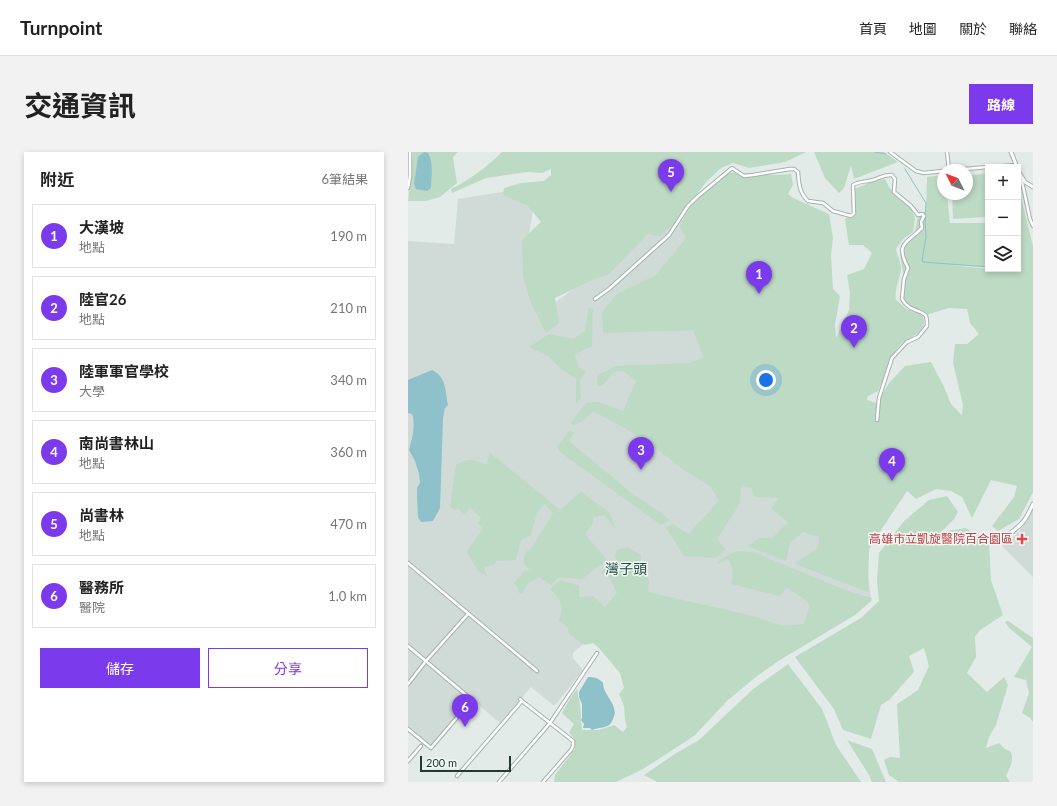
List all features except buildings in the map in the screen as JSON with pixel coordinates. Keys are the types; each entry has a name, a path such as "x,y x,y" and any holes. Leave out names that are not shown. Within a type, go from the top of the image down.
{"street":[{"path":"408,188 410,176 410,152"},
{"path":"890,152 916,171 924,174 937,172"},
{"path":"947,152 948,164"},
{"path":"1011,152 1015,164"},
{"path":"973,168 985,167"},
{"path":"595,299 609,289 669,235 688,206 732,168 744,176 794,169 798,172 800,192 808,201 823,203 832,211 851,216 854,213 855,208 852,187 854,184 873,180 880,176 892,175 895,179 893,189 895,194 911,206 918,215 922,214 924,216 921,222 922,228 906,242 902,249 902,256 908,268 904,279 902,299 910,309 924,313 926,316 927,326 918,337 907,342 892,358 879,398 878,420"},
{"path":"1021,177 1025,182 1033,187"},
{"path":"1021,177 1030,219 1033,226"},
{"path":"993,541 996,541 1009,534 1022,523 1033,504"},
{"path":"408,568 409,564 537,671"},
{"path":"408,684 426,661 468,614"},
{"path":"408,646 472,700 430,748 408,729"},
{"path":"498,782 550,723 597,653"},
{"path":"457,776 521,700 573,741 573,746 543,782"},
{"path":"408,761 421,746"}],"shaded area":[{"path":"508,191 534,205 525,256 551,306 581,283 676,202 704,221 872,521 867,569 871,596 868,604 851,616 821,632 588,640 573,653 573,658 583,670 556,704 553,705 531,687 500,723 474,701 431,751 408,732 408,241 454,244 458,199"},
{"name":"高雄市立凱旋醫院百合園區","path":"1033,508 1033,577 1002,546 1019,532"}],"green space":[{"path":"413,152 458,152 453,157 457,183 440,197 426,201 408,201"},
{"path":"502,152 806,152 785,162 749,168 733,163 721,168 706,182 674,224 660,236 648,234 609,274 592,280 555,298 559,323 546,333 530,301 523,276 522,240 541,222 528,206 503,195 504,188 521,183 544,181 551,175 551,169 542,173 527,172 486,178 452,193 451,189 478,173"},
{"path":"814,152 884,152 898,162 854,179 851,165 844,188 839,193 825,178"},
{"path":"723,172 777,175 791,174 793,185 788,194 793,198 829,214 833,238 831,256 833,289 840,296 835,325 836,338 849,310 850,293 847,275 864,269 872,253 863,245 849,245 845,219 856,213 855,189 871,182 885,179 889,187 899,199 911,209 915,218 913,232 903,239 896,249 901,268 896,292 896,300 905,308 921,315 924,325 916,335 901,344 897,349 878,391 868,396 867,400 876,403 890,382 905,366 931,362 951,404 962,415 963,405 953,363 955,344 967,344 979,334 970,323 967,309 949,308 926,315 903,301 904,277 900,255 902,243 914,235 919,212 926,212 927,177 937,176 937,200 948,200 950,223 985,223 985,267 948,265 985,268 985,272 1021,272 1021,197 1033,246 1033,492 1019,519 998,531 992,526 1014,497 1017,486 991,480 972,518 962,497 951,491 936,489 916,499 907,491 869,550 868,592 795,564 818,548 819,537 803,532 790,543 786,561 747,546 760,538 772,538 788,522 772,509 778,498 755,497 751,488 741,485 740,503 717,539 726,550 715,558 684,556 666,528 673,524 688,534 719,501 710,486 684,470 653,446 630,431 593,411 582,422 573,425 571,423 586,403 598,402 623,411 636,381 623,371 614,372 602,386 597,386 598,375 616,366 689,363 704,357 693,330 603,333 602,312 617,294 656,275 686,238 680,226 692,204"},
{"path":"985,173 985,217 953,219 952,200 973,200 973,175"},
{"path":"589,307 593,310 592,346 575,354 578,367 586,372 580,380 581,398 576,404 576,379 560,368 548,356 529,347 549,334 574,339 585,330"},
{"path":"569,431 574,432 569,441 635,496 662,513 669,520 661,525 560,452 557,447"},
{"path":"489,452 560,510 581,492 609,512 616,529 604,515 594,517 592,525 585,534 607,560 582,579 559,577 551,585 539,577 528,583 522,594 519,593 518,588 514,583 525,570 530,571 523,562 526,552 533,546 553,513 545,504 537,512 531,535 521,540 516,560 496,561 494,565 484,567 487,576 478,571 467,552 483,529 478,523 481,518 470,508 464,514 458,508 455,510 450,507 456,465 472,460 487,465"},
{"path":"947,496 958,512 954,519 941,532 966,528 989,542 991,580 1003,615 980,630 975,637 976,657 967,673 987,692 1004,677 1008,685 996,725 989,737 986,748 999,743 1005,749 1010,751 1012,760 1006,776 1010,782 899,782 889,775 884,760 890,757 900,758 897,704 918,690 929,666 924,648 909,656 914,672 889,700 881,705 871,739 843,730 834,709 795,657 861,618 879,601 877,581 879,553 904,521 929,500"},
{"path":"628,547 641,555 640,569 649,580 648,592 749,615 783,626 804,624 810,605 807,601 787,588 779,596 731,584 732,571 730,562 728,559 717,564 719,560 736,551 753,552 848,591 872,598 871,601 855,615 780,660 757,676 727,701 694,736 643,769 616,782 554,782 555,775 575,749 575,740 569,732 574,724 562,713 572,695 578,689 582,730 599,730 614,725 623,732 627,727 624,706 619,694 624,688 620,673 593,643 585,645 569,634 568,628 559,620 562,611 561,603 550,589 561,580 579,586 579,597 593,596 605,607 617,593 608,574 601,573 606,568 613,573 617,570 619,564 615,557 617,550"},
{"path":"1008,621 1033,638 1033,722 1022,713 1029,693 1026,680 1014,677 1032,647 1009,628 1005,622"},
{"path":"788,664 822,709 836,745 861,782 657,782 644,775 699,740 752,690"},
{"path":"847,740 872,749 886,782 872,782"}],"water":[{"path":"424,152 428,153 432,166 431,188 427,191 416,189 414,184 418,157"},
{"path":"432,370 443,380 448,405 445,408 443,418 440,508 433,521 421,522 418,517 417,497 417,488 420,483 419,474 415,461 409,450 414,422 412,414 408,413 408,380"},
{"path":"588,677 596,678 603,683 613,705 615,714 613,720 608,726 592,730 590,728 583,728 584,724 581,720 582,704 579,697 579,692"}],"waterway":[{"path":"875,152 886,154"},
{"path":"905,169 926,203 926,237 922,261 985,267"}],"place":[{"name":"尚書林","path":"671,192"},
{"name":"大漢坡","path":"759,294"},
{"name":"陸官26","path":"854,348"},
{"name":"陸軍軍官學校","path":"641,470"},
{"name":"南尚書林山","path":"892,481"},
{"name":"高雄市立凱旋醫院百合園區","path":"1022,539"},
{"name":"醫務所","path":"465,727"}],"district":[{"name":"灣子頭","path":"626,569"}]}
